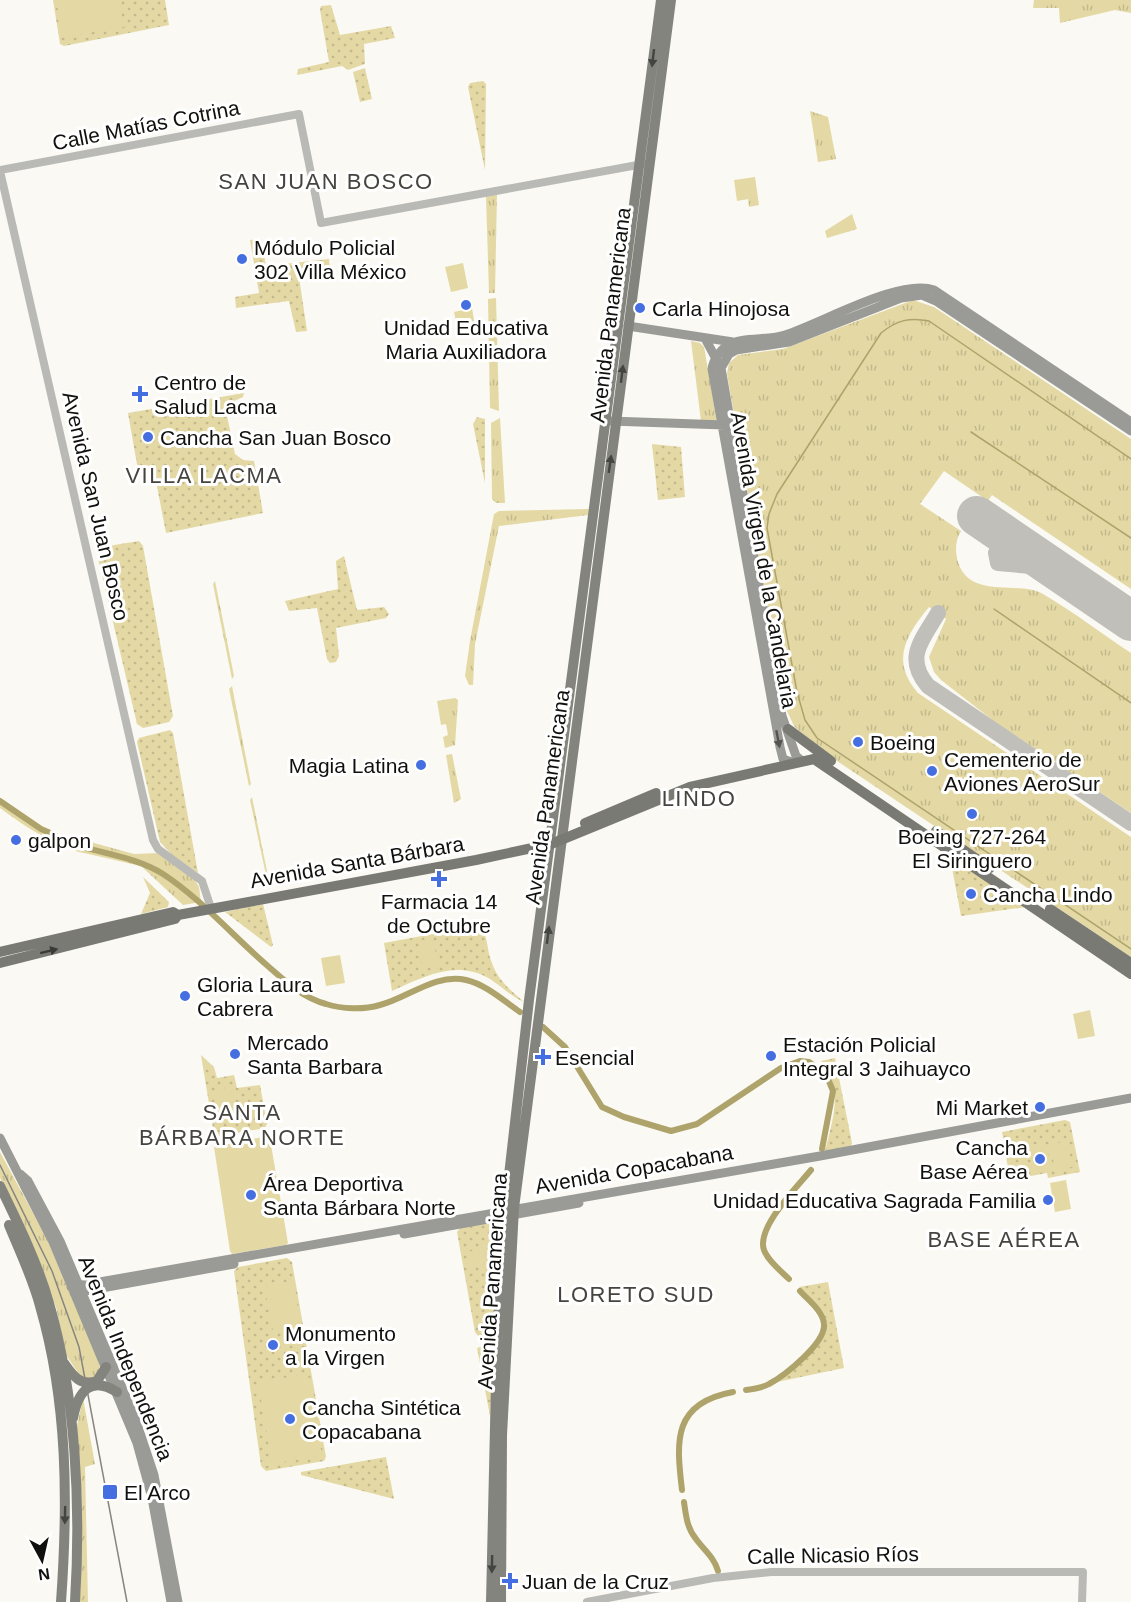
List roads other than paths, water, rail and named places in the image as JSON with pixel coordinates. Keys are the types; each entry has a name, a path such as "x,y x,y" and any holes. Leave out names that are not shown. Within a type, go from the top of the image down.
{"highway":[{"path":"788,729 817,756 1131,974"},
{"name":"Avenida Santa Bárbara","path":"0,963 175,919 177,915 476,861 553,840 686,782 817,756"},
{"path":"817,756 1131,963"},
{"name":"Avenida Santa Bárbara","path":"0,952 173,912 177,915"}],"main road":[{"name":"Avenida Panamericana","path":"611,422 628,326 661,0"},
{"name":"Avenida Panamericana","path":"491,1602 497,1339 529,1000 645,164 671,0"},
{"path":"628,326 706,340 736,342 787,335 896,291 918,286 926,287 943,295 1131,422"},
{"path":"721,369 724,359 736,350 789,342 901,298 922,295 945,306 1131,431"},
{"name":"Avenida Virgen de la Candelaria","path":"706,340 717,357 721,369 726,424 782,716 788,729 794,760"},
{"path":"717,357 727,346 736,342"},
{"name":"Avenida Virgen de la Candelaria","path":"717,357 712,369 726,424 794,760"},
{"path":"611,422 726,424"},
{"name":"Avenida Copacabana","path":"76,1289 1072,1113 1131,1098"},
{"name":"Avenida Independencia","path":"0,1138 20,1174 28,1181 60,1241 105,1367 117,1392 146,1471 171,1602"},
{"path":"0,1186 49,1301 60,1351 71,1427 77,1512 75,1602"},
{"path":"0,1203 40,1305 54,1371 66,1488 62,1602"},
{"name":"Avenida Panamericana","path":"501,1602 502,1435 509,1212"},
{"name":"Avenida Independencia","path":"76,1289 149,1458 178,1602"},
{"path":"60,1351 71,1373 87,1384 97,1381 105,1367"},
{"path":"71,1427 77,1402 84,1390 98,1385 117,1392"}],"street":[{"name":"Calle Matías Cotrina","path":"0,171 299,114 321,222 645,164"},
{"name":"Avenida San Juan Bosco","path":"0,171 153,840 158,849 202,880 207,909"},
{"name":"Calle Nicasio Ríos","path":"587,1602 713,1578 771,1572 1083,1572 1082,1602"}],"waterway":[{"path":"1131,459 929,321 916,319 904,321 881,333 777,494 769,514 767,528 797,692 805,720 817,738 1131,949"},
{"path":"971,432 1131,538"},
{"path":"994,609 1131,703"},
{"path":"0,801 41,829 55,835"},
{"path":"73,844 131,860 163,874 204,906 288,984 318,1001 346,1008 373,1007 433,983 455,979 480,985 520,1012"},
{"path":"543,1027 565,1047 602,1107 624,1117 671,1131 697,1124 781,1068 800,1061 809,1062 826,1074 833,1091 822,1149"},
{"path":"789,1279 768,1258 763,1241 779,1208 811,1170"},
{"path":"746,1390 764,1386 794,1367 823,1332 823,1319 818,1310 800,1291"},
{"path":"682,1490 679,1455 683,1426 689,1415 699,1405 713,1397 733,1392"},
{"path":"684,1502 691,1531 718,1571"}],"tram line":[{"path":"0,1165 52,1271 79,1347 127,1602"}],"place":[{"name":"Módulo Policial 302 Villa México","path":"242,259"},
{"name":"Unidad Educativa Maria Auxiliadora","path":"466,305"},
{"name":"Carla Hinojosa","path":"640,308"},
{"name":"Centro de Salud Lacma","path":"140,394"},
{"name":"Cancha San Juan Bosco","path":"148,437"},
{"name":"Boeing","path":"858,742"},
{"name":"Magia Latina","path":"421,765"},
{"name":"Cementerio de Aviones AeroSur","path":"932,771"},
{"name":"Boeing 727-264 El Siringuero","path":"972,814"},
{"name":"galpon","path":"16,840"},
{"name":"Farmacia 14 de Octubre","path":"439,879"},
{"name":"Cancha Lindo","path":"971,894"},
{"name":"Gloria Laura Cabrera","path":"185,996"},
{"name":"Mercado Santa Barbara","path":"235,1054"},
{"name":"Estación Policial Integral 3 Jaihuayco","path":"771,1056"},
{"name":"Esencial","path":"543,1057"},
{"name":"Mi Market","path":"1040,1107"},
{"name":"Cancha Base Aérea","path":"1040,1159"},
{"name":"Área Deportiva Santa Bárbara Norte","path":"251,1195"},
{"name":"Unidad Educativa Sagrada Familia","path":"1048,1200"},
{"name":"Monumento a la Virgen","path":"273,1345"},
{"name":"Cancha Sintética Copacabana","path":"290,1419"},
{"name":"El Arco","path":"110,1492"},
{"name":"Juan de la Cruz","path":"510,1581"}],"district":[{"name":"SAN JUAN BOSCO","path":"326,181"},
{"name":"VILLA LACMA","path":"204,475"},
{"name":"LINDO","path":"699,798"},
{"name":"SANTA BÁRBARA NORTE","path":"242,1124"},
{"name":"BASE AÉREA","path":"1004,1239"},
{"name":"LORETO SUD","path":"636,1294"}]}
